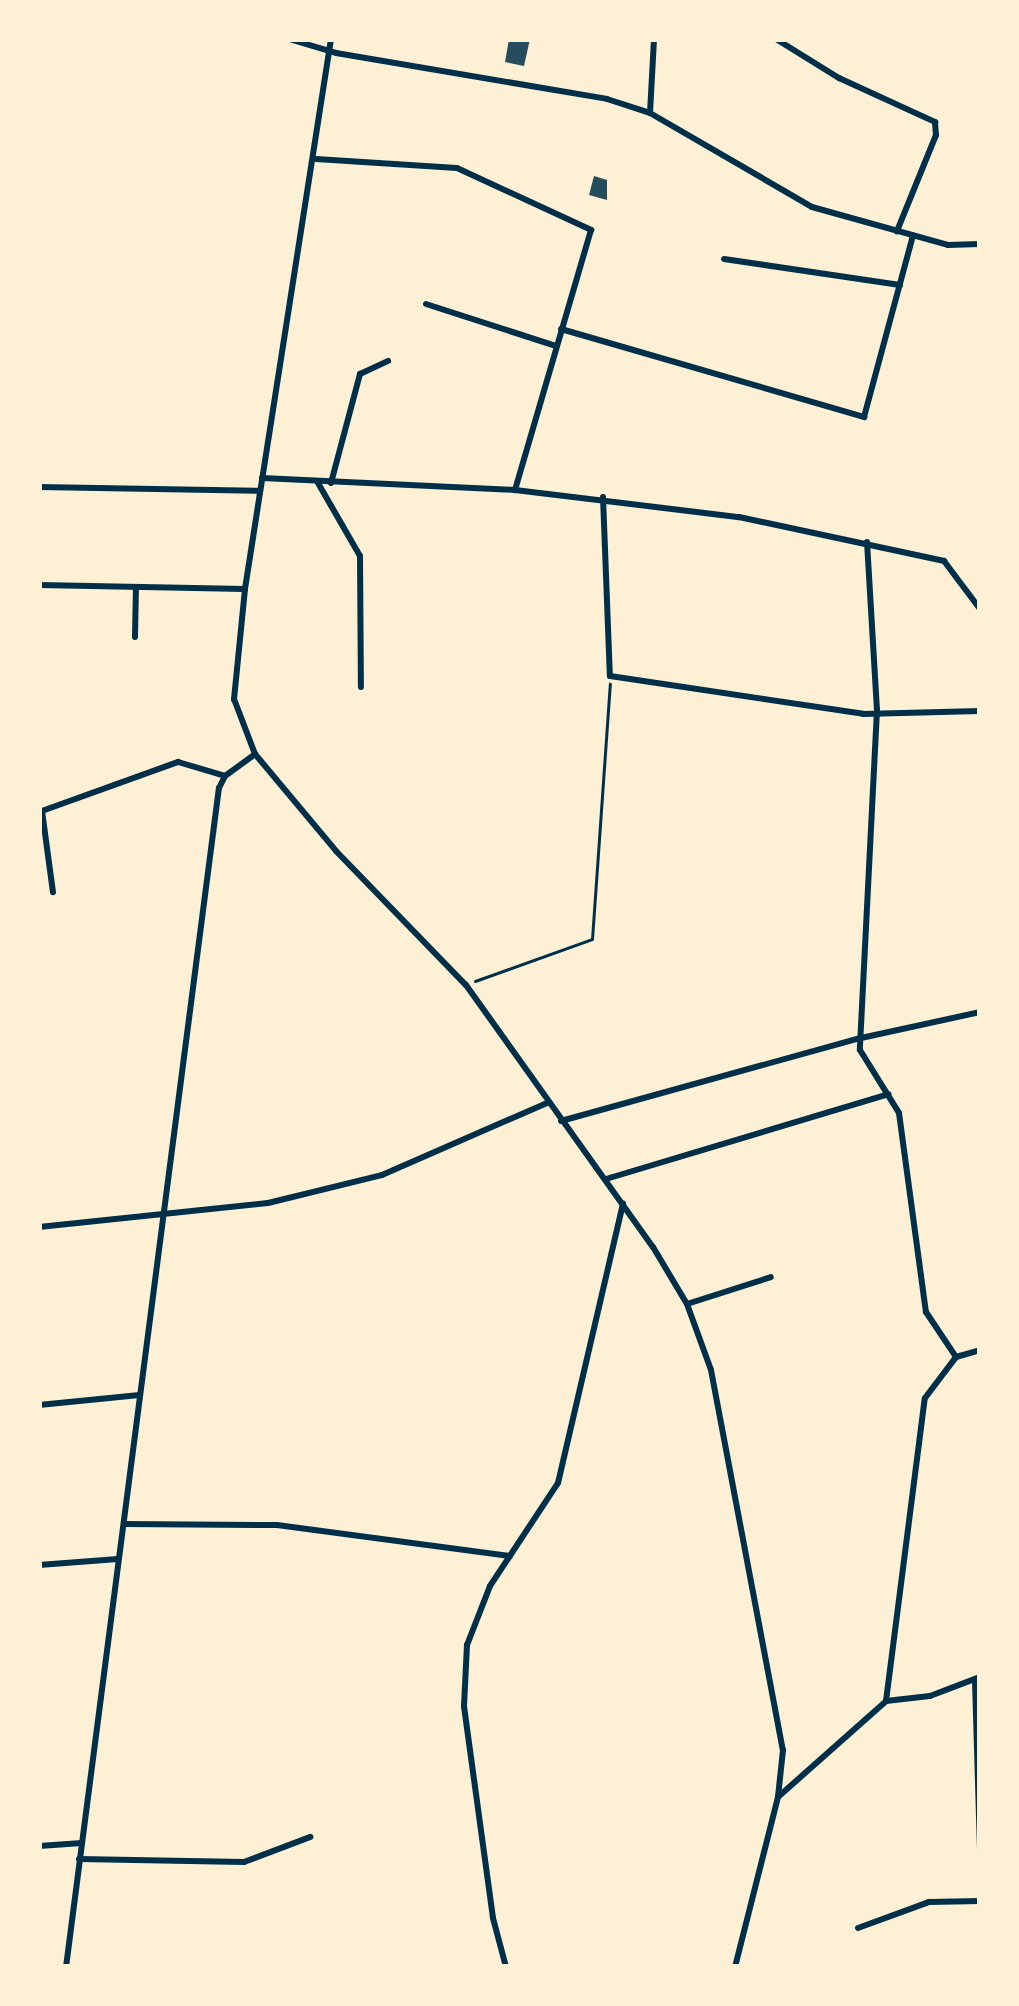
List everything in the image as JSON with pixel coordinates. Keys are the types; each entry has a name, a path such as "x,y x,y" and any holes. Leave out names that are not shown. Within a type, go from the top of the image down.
{"street":[{"path":"289,39 329,51 515,81 650,112 812,208 948,245 980,244"},
{"path":"331,39 245,589 234,699 255,754 337,850 466,985 623,1203 687,1304 711,1370 783,1750 778,1797 734,1967"},
{"path":"650,112 654,39"},
{"path":"776,39 839,78 935,122 936,135 897,231"},
{"path":"314,160 457,168 591,230 514,490"},
{"path":"561,329 864,418 914,236"},
{"path":"724,259 900,285"},
{"path":"426,304 556,346"},
{"path":"331,483 360,374 388,361"},
{"path":"262,478 603,497 867,542 944,561 980,608"},
{"path":"318,483 360,556 362,686"},
{"path":"39,488 260,491"},
{"path":"603,497 610,676 863,714 877,710 980,711"},
{"path":"867,542 877,710 860,1051 899,1113 926,1312 956,1357"},
{"path":"39,585 245,589"},
{"path":"135,637 136,587"},
{"path":"66,1967 219,788 225,776 255,754"},
{"path":"53,892 40,811 178,763 225,776"},
{"path":"561,1121 861,1038 980,1012"},
{"path":"606,1179 889,1094"},
{"path":"39,1227 268,1203 382,1175 549,1102"},
{"path":"502,1966 464,1706 467,1645 478,1612 558,1483 623,1203"},
{"path":"687,1304 771,1277"},
{"path":"886,1701 916,1431 925,1399 956,1357 980,1350"},
{"path":"39,1406 140,1395"},
{"path":"124,1523 277,1526 510,1556"},
{"path":"39,1565 118,1558"},
{"path":"778,1797 886,1701 931,1696 977,1679 980,1851"},
{"path":"79,1859 244,1862 310,1838"},
{"path":"39,1846 82,1844"},
{"path":"858,1928 929,1902 980,1901"}],"path":[{"path":"466,985 592,939 610,676"}],"building":[{"path":"509,39 530,39 524,66 505,62"},
{"path":"594,176 607,180 607,200 589,195"}]}
